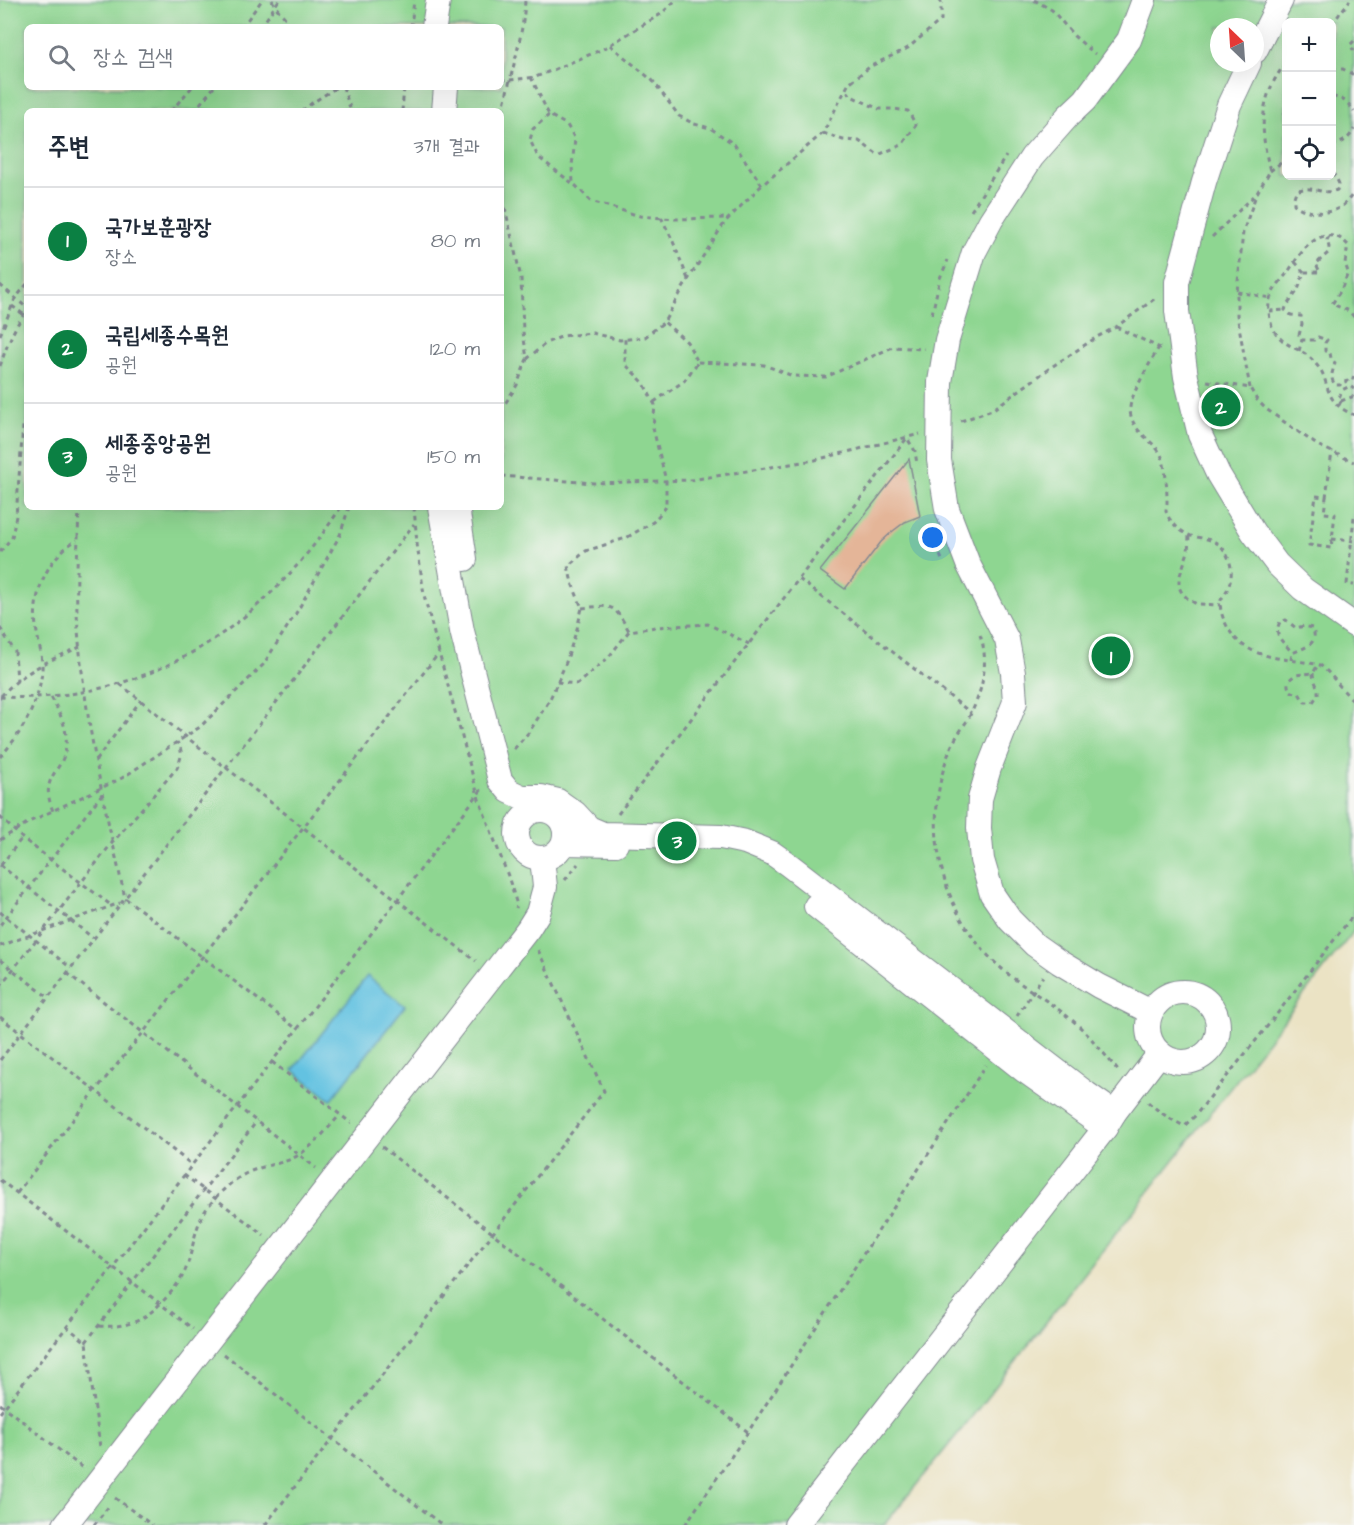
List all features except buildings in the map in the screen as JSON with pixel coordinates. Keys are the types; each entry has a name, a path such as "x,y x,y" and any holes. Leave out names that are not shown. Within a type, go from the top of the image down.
{"lane":[{"path":"434,24 438,0"},
{"path":"450,24 454,0"},
{"path":"1144,0 1129,40 1084,100 1032,157 991,220 974,252 947,340 940,382 939,460 947,509 968,564 1007,640 1013,673 1015,702 988,768 980,799 979,828 982,860 992,894 1010,920 1035,945 1099,986 1151,1012"},
{"path":"1264,33 1281,0"},
{"path":"1245,72 1229,105 1204,182 1177,282 1177,311 1185,370 1200,435 1218,474 1253,532 1277,564 1303,589 1354,625"},
{"path":"428,108 429,90"},
{"path":"444,108 446,90"},
{"path":"441,510 462,631 503,762"},
{"path":"457,510 472,605 503,762 500,780 524,806 533,811 549,811 561,820 566,835 560,850 553,855 537,858 522,850 517,834 524,806"},
{"path":"524,806 541,797 558,801 575,813 599,839"},
{"path":"564,843 599,839 703,847 735,852 765,866 1002,1041 1025,1071 1110,1121"},
{"path":"65,1525 368,1136 520,921 538,913 545,887 542,858"},
{"path":"1194,993 1205,999 1213,1008 1218,1032 1208,1051 1198,1058 1177,1061 1166,1058 1151,1042 1148,1020 1151,1012 1160,1000 1171,994 1194,993"},
{"path":"796,1525 1110,1121 1160,1053"}],"path":[{"path":"244,24 262,0"},
{"path":"273,0 275,6 290,24"},
{"path":"263,24 279,0"},
{"path":"411,24 414,0"},
{"path":"504,108 519,49 525,15 525,0"},
{"path":"504,81 531,78 610,45 661,14 676,0"},
{"path":"527,359 546,343 563,336 592,333 620,340 645,337 664,322 728,218 762,185 823,134 849,83 871,66 908,48 941,20 941,1 947,0"},
{"path":"1034,0 1052,10 1074,36 1095,54"},
{"path":"1336,19 1350,0"},
{"path":"1354,41 1350,45 1354,51"},
{"path":"610,45 653,81 678,116 694,124 710,128 734,144 762,185"},
{"path":"1270,171 1263,134 1265,103 1276,75 1282,68"},
{"path":"1336,69 1343,69 1354,75"},
{"path":"531,78 549,115 567,125 575,139 573,183"},
{"path":"823,134 843,140 859,141 878,155 902,145 916,125 908,111 879,109 851,96 846,89"},
{"path":"174,108 189,90"},
{"path":"196,108 212,90"},
{"path":"305,108 332,90"},
{"path":"344,90 350,108"},
{"path":"402,108 404,90"},
{"path":"1336,98 1350,105 1354,112"},
{"path":"549,115 533,129 530,140 538,157 573,183 591,201 640,216 728,218"},
{"path":"1336,144 1348,137 1354,129"},
{"path":"1348,137 1354,142"},
{"path":"1282,163 1270,171 1257,193 1243,232 1237,315 1250,388 1266,409 1317,445 1354,462"},
{"path":"1336,177 1340,184 1337,190 1331,192 1304,188 1296,190 1294,204 1299,209 1307,211 1328,211 1339,208 1354,192"},
{"path":"1206,243 1257,193"},
{"path":"504,203 521,278 527,359 517,385 504,405"},
{"path":"661,217 672,238 688,280"},
{"path":"1304,272 1320,272 1316,264 1328,253 1329,236"},
{"path":"1354,317 1349,311 1332,304 1348,272 1345,263 1348,245 1338,237 1329,236 1313,241 1295,261 1273,292 1269,303 1272,325 1286,344 1306,355 1322,371 1335,403 1354,415"},
{"path":"1295,261 1304,272"},
{"path":"1285,310 1304,272"},
{"path":"504,476 594,483 691,480 815,460 907,438 992,410 1050,368 1116,327 1177,282"},
{"path":"0,285 24,306"},
{"path":"0,335 15,298 24,288"},
{"path":"1237,292 1271,297"},
{"path":"12,306 24,315"},
{"path":"1269,311 1285,310 1292,315 1301,316 1302,324 1299,334 1302,339 1299,351"},
{"path":"0,366 7,344 19,321 24,317"},
{"path":"664,322 687,342 698,362"},
{"path":"1116,327 1159,347 1185,370 1250,388"},
{"path":"1302,339 1314,340 1318,337 1327,340 1325,351 1330,353 1335,363 1331,373 1335,385 1340,385 1350,378 1353,379 1354,376"},
{"path":"0,1413 477,794 529,732 558,682 582,608 568,566 586,551 626,538 653,522 666,507 666,481 653,428 655,405 643,382 625,364 625,339"},
{"path":"698,362 764,365 793,376 826,377 893,347 924,349"},
{"path":"1159,347 1130,401 1132,421 1161,455 1166,472 1168,518 1190,536 1203,537 1219,544 1226,552 1232,569 1232,578 1221,600 1222,617 1227,627 1244,645 1265,656 1318,665 1327,670 1354,701"},
{"path":"654,402 684,381 698,362"},
{"path":"1339,405 1342,390 1350,386 1354,389"},
{"path":"1341,401 1354,394"},
{"path":"0,552 12,537 16,516 24,422"},
{"path":"907,438 915,451 918,471"},
{"path":"563,886 565,879 599,839 907,438"},
{"path":"1326,497 1316,496 1310,545 1331,548 1335,514 1324,513 1332,451"},
{"path":"79,510 77,612 85,692 102,794 125,898 297,1029"},
{"path":"0,697 36,698 85,692 120,684 180,661 220,636 253,610 286,577 339,510"},
{"path":"0,840 53,811 122,778 200,727 263,665 298,610 340,535 349,510"},
{"path":"265,1525 604,1091 520,921 508,876 477,794 424,595 414,510"},
{"path":"1354,517 1347,584 1354,585"},
{"path":"0,1060 415,522"},
{"path":"932,530 944,564"},
{"path":"1190,536 1188,552 1179,578 1179,587 1189,600 1197,604 1221,604"},
{"path":"1332,539 1353,541"},
{"path":"0,757 25,725 34,706 39,686 42,664 36,614 40,589 49,566 63,549 78,540"},
{"path":"799,579 971,713"},
{"path":"582,608 606,606 619,612 629,631"},
{"path":"1291,660 1292,652 1277,632 1280,622 1286,620 1296,628 1304,626 1312,628 1315,636 1307,647 1292,652"},
{"path":"558,682 577,684 608,658 629,631 708,624 749,644"},
{"path":"0,628 15,652 17,681"},
{"path":"978,631 985,663 980,690 971,713 950,750 940,785 937,810 936,837 941,870 947,890 962,921 1000,968 1068,1016 1156,1110 1184,1126 1194,1117 1354,914"},
{"path":"0,697 29,672 80,647"},
{"path":"17,1193 95,1090 143,1032 439,653"},
{"path":"1313,673 1295,675 1288,681 1287,686 1290,691 1299,693 1305,702 1313,702 1318,695 1313,673 1318,665"},
{"path":"120,684 481,965"},
{"path":"51,697 63,722 66,745 64,755 49,783 48,794 53,811"},
{"path":"96,760 141,700"},
{"path":"0,986 112,843 177,768 182,756 177,742"},
{"path":"0,925 102,794"},
{"path":"0,817 22,838 112,906"},
{"path":"22,838 0,866 94,939"},
{"path":"0,946 122,902"},
{"path":"517,905 520,921"},
{"path":"0,912 71,968"},
{"path":"685,1525 1034,992 1053,958"},
{"path":"0,960 48,997"},
{"path":"67,973 320,1171"},
{"path":"0,1017 192,1165"},
{"path":"272,1062 748,1432"},
{"path":"99,1326 124,1325 141,1319 160,1304 174,1289 185,1271 196,1227 215,1198 239,1177 299,1155 311,1146 340,1115"},
{"path":"86,1342 257,1121"},
{"path":"184,1175 267,1238"},
{"path":"66,1326 86,1342 100,1451 107,1442"},
{"path":"0,1404 85,1470 90,1464"},
{"path":"115,1498 152,1525"}],"green space":[{"path":"0,0 1354,0 1354,931 884,1525 0,1525"}],"water":[{"path":"367,976 405,1006 331,1100 293,1070"}],"place":[{"name":"국립세종수목원","path":"1221,407"},
{"name":"국가보훈광장","path":"1111,656"},
{"name":"세종중앙공원","path":"677,841"}]}
